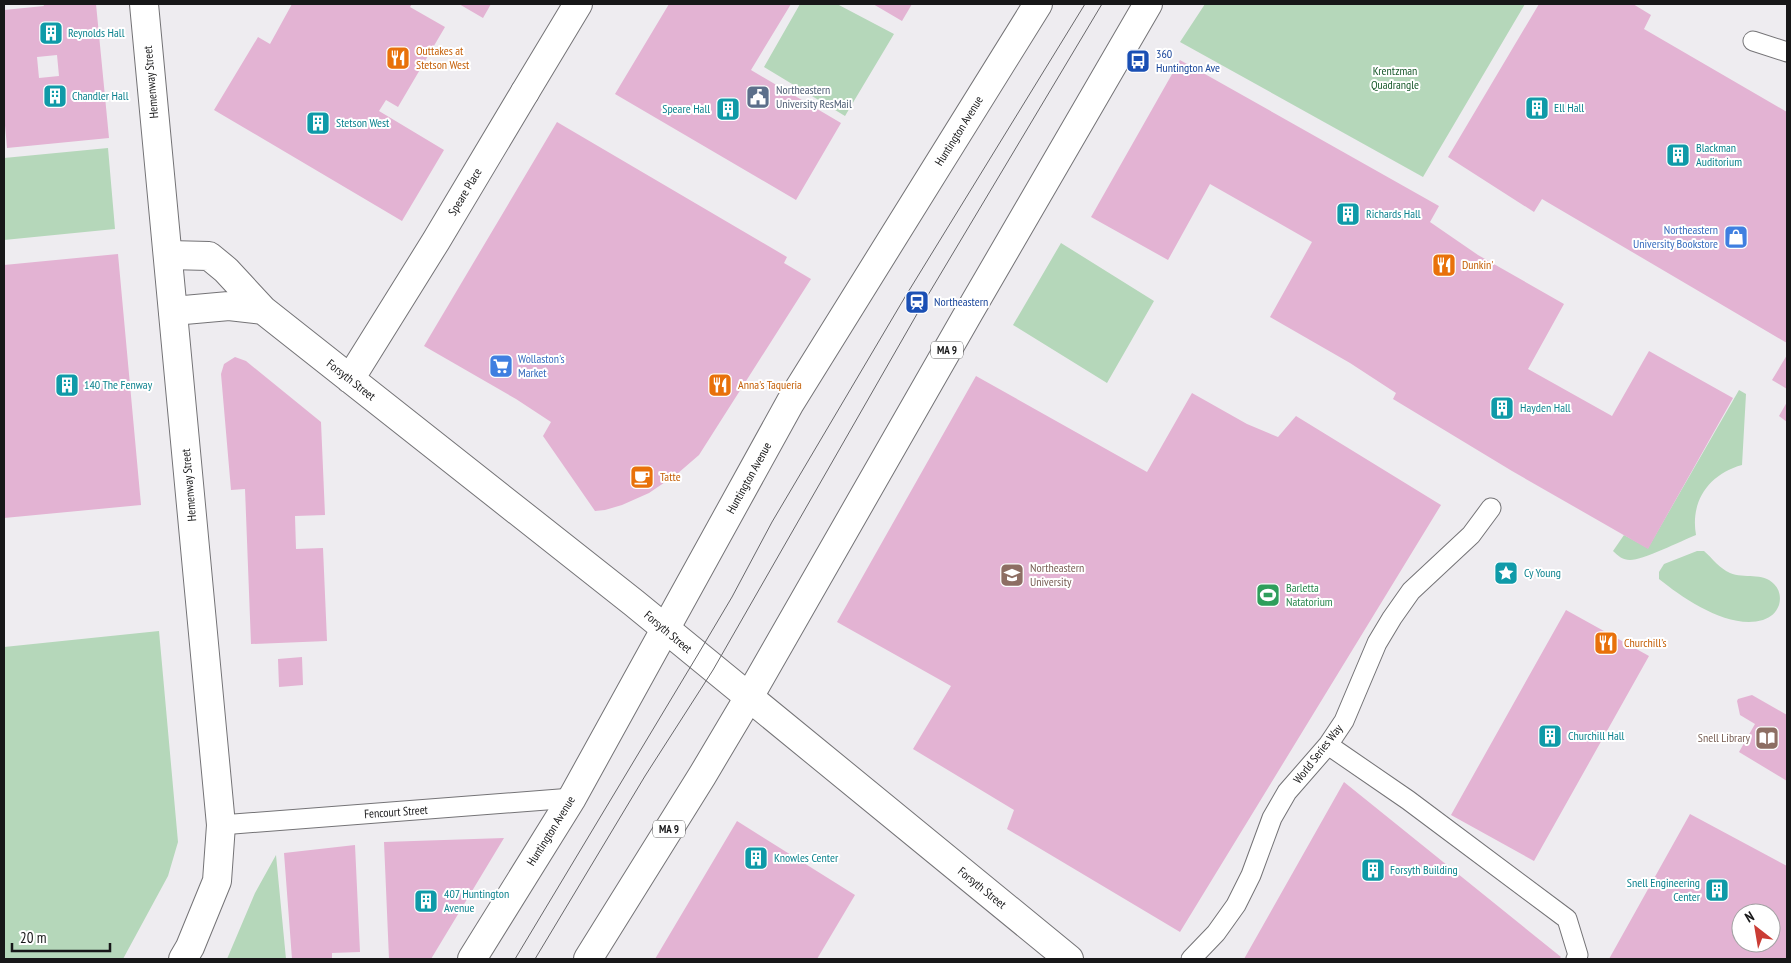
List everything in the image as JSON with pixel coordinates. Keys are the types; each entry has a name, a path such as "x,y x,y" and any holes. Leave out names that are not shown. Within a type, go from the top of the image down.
{"main road":[{"name":"Hemenway Street","path":"144,4 221,826 217,881 190,947 182,959"},
{"name":"Speare Place","path":"350,380 578,4"},
{"name":"Huntington Avenue","path":"472,959 572,798 790,403 1038,4"},
{"name":"MA 9","path":"588,959 749,697 1148,4"},
{"name":"Forsyth Street","path":"169,255 209,256 226,270 262,310 749,697 1069,959"},
{"path":"173,311 229,306 262,310"}],"lane":[{"path":"1753,41 1787,52"},
{"name":"World Series Way","path":"1191,959 1216,933 1236,905 1251,876 1272,818 1287,792 1328,744 1344,721 1377,644 1392,618 1411,591 1471,536 1492,508"},
{"path":"1328,744 1408,800 1567,920 1578,954 1576,959"},
{"name":"Fencourt Street","path":"221,826 572,798"}],"green space":[{"path":"800,4 837,4 894,34 845,116 764,67"},
{"name":"Krentzman Quadrangle","path":"1205,4 1525,4 1423,177 1180,42"},
{"path":"108,148 115,229 4,240 4,158"},
{"path":"1061,243 1154,301 1107,383 1013,325"},
{"path":"1739,390 1746,394 1742,465 1720,475 1704,491 1696,511 1696,535 1653,554 1636,559 1627,560 1619,556 1613,551 1624,535 1648,548"},
{"path":"1697,551 1704,551 1719,566 1735,575 1770,580 1780,594 1779,605 1775,612 1763,620 1750,622 1736,621 1708,611 1659,579 1659,572 1664,564"},
{"path":"159,631 178,842 168,876 123,959 4,959 4,647"},
{"path":"276,855 286,959 227,959 255,893"}],"building":[{"path":"43,4 96,4 109,138 7,148 4,114 4,10 44,6","holes":["57,55 59,76 39,78 37,57"]},
{"name":"Stetson West","path":"292,4 412,4 410,7 445,27 398,107 386,100 379,111 444,150 402,221 214,110 258,37 270,44"},
{"path":"459,4 491,4 483,18"},
{"name":"Speare Hall","path":"669,4 791,4 751,70 841,123 796,200 615,94"},
{"path":"873,4 912,4 902,21"},
{"name":"Blackman Auditorium","path":"1539,4 1633,4 1651,15 1644,29 1787,112 1787,343 1542,199 1534,212 1448,157"},
{"path":"1180,60 1439,206 1430,222 1478,255 1564,304 1528,369 1612,416 1649,351 1733,398 1648,549 1512,471 1393,399 1396,393 1350,363 1270,317 1312,242 1210,184 1168,260 1091,217"},
{"path":"557,122 787,257 784,263 811,279 699,455 677,474 649,493 605,510 595,511 543,436 551,422 516,399 424,346"},
{"name":"140 The Fenway","path":"118,254 141,505 4,518 4,265"},
{"path":"1787,355 1787,389 1772,380"},
{"path":"235,357 246,361 321,422 325,515 295,516 296,549 323,548 327,641 251,644 245,489 231,490 221,374 224,364"},
{"path":"976,376 1147,472 1192,393 1247,424 1278,437 1296,416 1441,505 1180,932 1007,829 1014,810 913,749 951,686 837,622"},
{"path":"1787,402 1787,422 1779,416"},
{"name":"Churchill Hall","path":"1566,610 1649,656 1534,861 1451,815"},
{"path":"302,657 303,685 279,687 278,659"},
{"name":"Snell Library","path":"1752,695 1787,715 1787,781 1739,752 1755,724 1740,715 1737,701"},
{"name":"Forsyth Building","path":"1344,782 1561,957 1559,959 1244,959"},
{"name":"Snell Engineering Center","path":"1690,814 1787,866 1787,959 1609,959"},
{"name":"Knowles Center","path":"737,821 855,895 817,959 655,959"},
{"name":"407 Huntington Avenue","path":"504,838 431,959 389,959 384,842"},
{"path":"355,845 360,952 332,953 332,959 292,959 284,853"}],"tram line":[{"path":"515,959 732,597 772,522 905,297 1085,4"},
{"path":"535,959 645,776 713,670 925,300 1102,4"}],"place":[{"name":"Reynolds Hall","path":"51,33"},
{"name":"Outtakes at Stetson West","path":"398,58"},
{"name":"360 Huntington Ave","path":"1138,61"},
{"name":"Chandler Hall","path":"55,96"},
{"name":"Northeastern University ResMail","path":"758,97"},
{"name":"Ell Hall","path":"1537,108"},
{"name":"Speare Hall","path":"728,109"},
{"name":"Stetson West","path":"318,123"},
{"name":"Blackman Auditorium","path":"1678,155"},
{"name":"Richards Hall","path":"1348,214"},
{"name":"Northeastern University Bookstore","path":"1736,237"},
{"name":"Dunkin'","path":"1444,265"},
{"name":"Northeastern","path":"917,302"},
{"name":"Wollaston's Market","path":"501,366"},
{"name":"140 The Fenway","path":"67,385"},
{"name":"Anna's Taqueria","path":"720,385"},
{"name":"Hayden Hall","path":"1502,408"},
{"name":"Tatte","path":"642,477"},
{"name":"Cy Young","path":"1506,573"},
{"name":"Northeastern University","path":"1012,575"},
{"name":"Barletta Natatorium","path":"1268,595"},
{"name":"Churchill's","path":"1606,643"},
{"name":"Churchill Hall","path":"1550,736"},
{"name":"Snell Library","path":"1767,738"},
{"name":"Knowles Center","path":"756,858"},
{"name":"Forsyth Building","path":"1373,870"},
{"name":"Snell Engineering Center","path":"1717,890"},
{"name":"407 Huntington Avenue","path":"426,901"}]}
